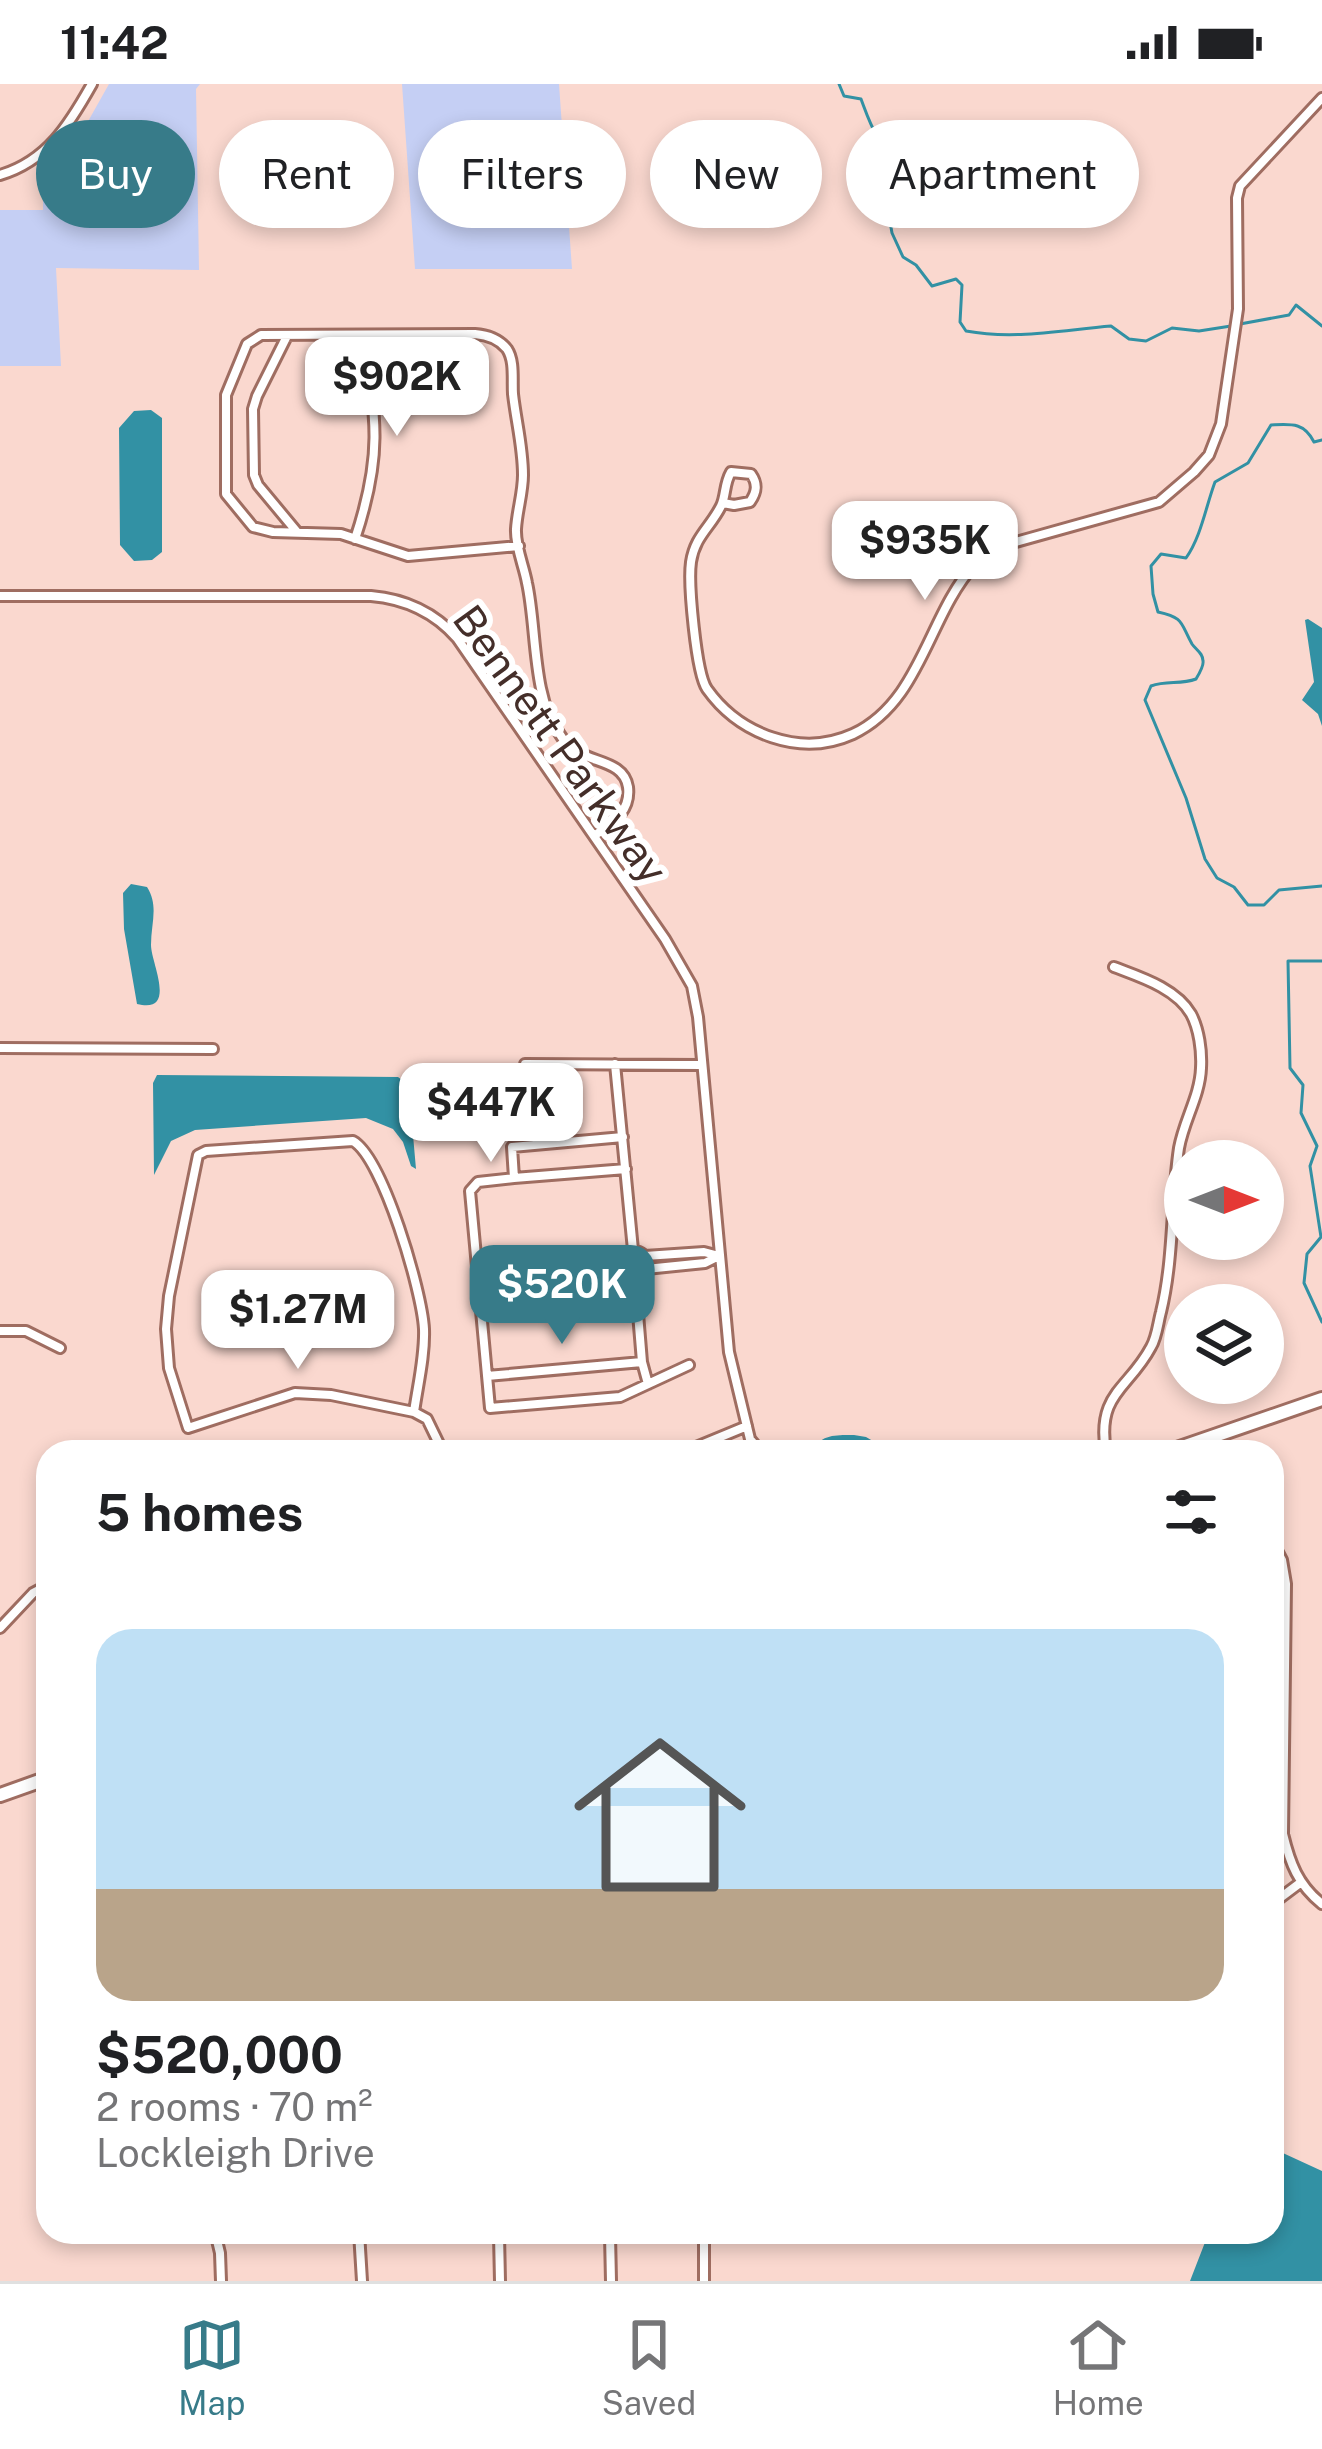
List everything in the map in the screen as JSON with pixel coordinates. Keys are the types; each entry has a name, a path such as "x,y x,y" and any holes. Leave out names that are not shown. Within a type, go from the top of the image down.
{"main road":[{"path":"1203,1440 1322,1399"},
{"path":"0,1795 36,1782"}],"street":[{"path":"0,176 19,170 45,152 67,128 92,84"},
{"path":"724,503 750,502 756,490 751,474 730,472 724,503 699,538 691,566 699,670 705,687 733,716 771,739 815,743 852,734 886,712 919,664 973,566 986,555 1005,545 1159,502 1209,455 1221,424 1238,310 1240,186 1322,98"},
{"path":"519,546 408,556 341,534 253,527 226,494 226,395 247,344 261,335 475,334 505,346 511,356 521,433 523,480 516,535 519,546 534,613 543,701 558,733 577,752 617,769 627,782 626,806 619,818 594,836"},
{"path":"287,335 253,409 254,475 297,532"},
{"path":"356,539 375,461 375,409 361,336"},
{"name":"Bennett Parkway","path":"0,596 371,596 416,606 458,638 665,939 692,986 729,1352 751,1439"},
{"path":"1104,1440 1103,1428 1115,1391 1152,1346 1168,1281 1180,1144 1202,1062 1190,1013 1160,986 1114,967"},
{"path":"0,1048 213,1048"},
{"path":"525,1064 703,1065"},
{"path":"615,1064 634,1250"},
{"path":"514,1178 512,1147 622,1137"},
{"path":"414,1412 424,1345 417,1283 375,1165 360,1143 198,1155 166,1329 169,1368 188,1428 295,1393 331,1395 414,1412 427,1419 437,1440"},
{"path":"626,1169 478,1182 470,1191 490,1408 620,1397 689,1365"},
{"path":"635,1277 624,1272 621,1264 626,1253 634,1250 645,1256 704,1252 719,1256"},
{"path":"645,1256 646,1269"},
{"path":"635,1277 646,1269 705,1263 719,1256"},
{"path":"635,1277 648,1384"},
{"path":"0,1331 26,1331 60,1348"},
{"path":"487,1376 642,1362"},
{"path":"713,1440 747,1426"},
{"path":"1284,1572 1284,1751"},
{"path":"0,1628 36,1592"},
{"path":"1284,1839 1300,1883 1322,1904"},
{"path":"1284,1895 1300,1883"},
{"path":"218,2244 221,2281"},
{"path":"360,2244 362,2281"},
{"path":"499,2244 500,2281"},
{"path":"610,2244 611,2281"},
{"path":"704,2244 704,2281"}],"shaded area":[{"path":"109,84 200,84 196,89 199,270 56,268 61,366 0,366 0,210 36,210 36,228 195,228 195,120 89,120"},
{"path":"402,84 559,84 562,120 418,120 418,228 569,228 572,269 415,269"},
{"path":"151,410 162,418 162,552 152,560 134,561 120,545 119,428 134,411"},
{"path":"1308,619 1322,628 1322,726 1318,714 1302,700 1314,682"},
{"path":"131,884 147,887 153,901 151,945 159,994 149,1005 137,1004 124,929 123,893"},
{"path":"157,1075 398,1077 409,1090 416,1169 393,1129 366,1118 195,1130 171,1141 154,1175 153,1083"},
{"path":"854,1435 871,1440 823,1440"},
{"path":"1284,2154 1322,2171 1322,2281 1190,2281 1204,2244 1284,2244"}],"waterway":[{"path":"839,84 844,96 861,99 887,148 903,157 912,143 921,146 918,185 894,204 889,216 892,233 903,257 932,286 956,279 962,285 960,322 966,331 1020,334 1111,326 1129,339 1146,341 1172,328 1199,331 1231,326"},
{"path":"1240,324 1289,315 1296,305 1322,326"},
{"path":"1322,440 1314,442 1296,426 1271,425 1248,463 1215,482 1186,558 1161,554 1151,566 1158,612 1181,622 1203,663 1196,679 1151,686 1145,700 1186,798 1205,859 1217,878 1234,887 1248,905 1264,905 1279,890 1322,886"},
{"path":"1322,961 1288,961 1290,1068 1303,1085 1301,1113 1317,1146 1310,1166 1321,1237 1307,1254 1304,1283 1322,1322"}]}
